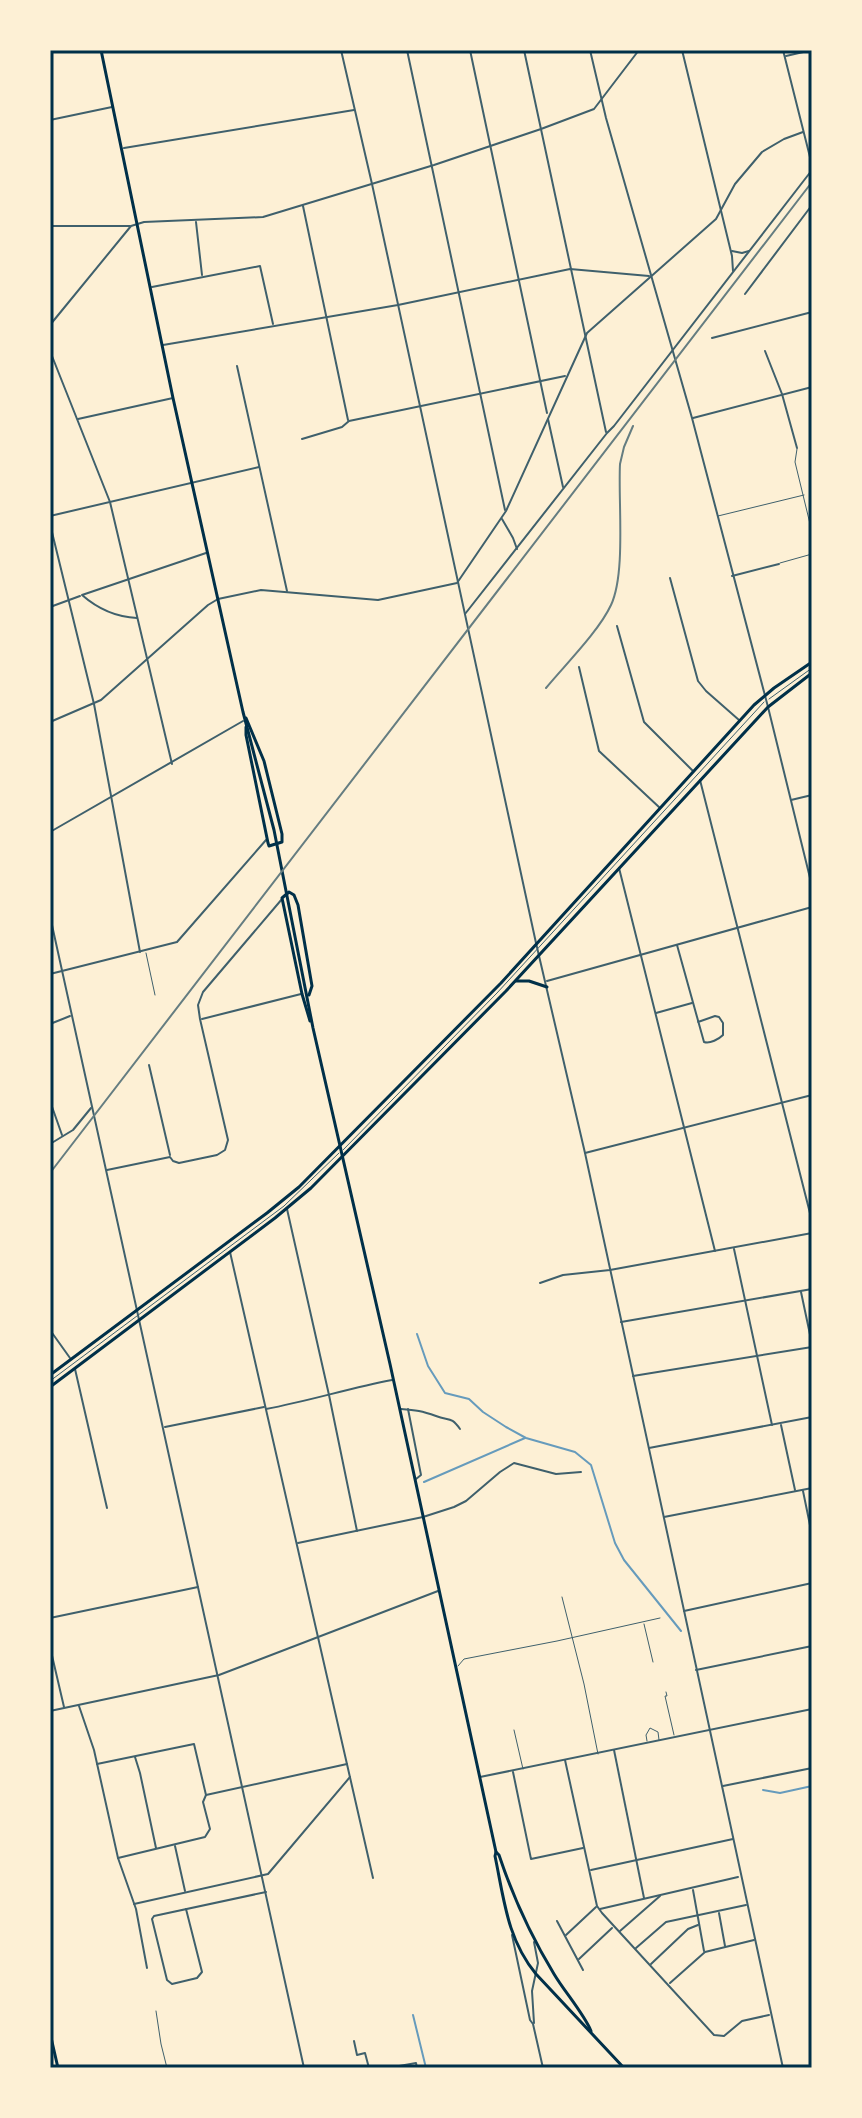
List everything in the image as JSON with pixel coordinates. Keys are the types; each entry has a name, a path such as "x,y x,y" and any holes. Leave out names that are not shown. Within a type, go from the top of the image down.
{"main road":[{"path":"101,50 173,398 245,722 274,830 313,1028"},
{"path":"50,1387 281,1202 341,1145 490,994 740,721 812,662"},
{"path":"50,1375 230,1252 287,1209 344,1157 516,981 768,707 812,671"},
{"path":"243,712 264,761 282,834 280,843 269,846 245,722"},
{"path":"309,997 312,986 298,905 292,893 286,893 282,898 302,994 344,1157 512,1935 523,1958 536,1974 591,2031"},
{"path":"516,981 529,981 547,987"},
{"path":"496,1852 532,1935 550,1967 591,2031 624,2068"},
{"path":"50,2033 58,2068"}],"street":[{"path":"341,50 783,2068"},
{"path":"407,50 506,511"},
{"path":"470,50 564,489"},
{"path":"524,50 607,433"},
{"path":"590,50 692,418 812,886"},
{"path":"50,226 131,226 138,223 257,218 303,206 588,113 602,100 639,50"},
{"path":"682,50 734,272"},
{"path":"464,615 734,272 812,167 783,50"},
{"path":"785,56 812,50"},
{"path":"50,120 114,107"},
{"path":"122,149 355,109"},
{"path":"50,722 94,704 218,599 257,590 378,600 457,583 506,511 566,376 594,326 716,219 735,184 762,152 804,131"},
{"path":"745,294 812,205"},
{"path":"303,206 349,421"},
{"path":"195,221 202,276"},
{"path":"50,325 131,226"},
{"path":"731,251 750,251"},
{"path":"151,287 260,266 273,326"},
{"path":"162,345 398,305 570,269 651,277"},
{"path":"712,338 812,312"},
{"path":"50,351 110,502 172,764"},
{"path":"765,351 782,394 797,448 795,462 812,532"},
{"path":"237,366 287,592"},
{"path":"302,439 341,428 349,421 566,376"},
{"path":"692,418 812,387"},
{"path":"77,419 173,398"},
{"path":"50,516 260,467"},
{"path":"718,516 804,495"},
{"path":"502,518 517,550"},
{"path":"50,524 94,704 140,952"},
{"path":"513,538 525,540"},
{"path":"50,554 57,551"},
{"path":"50,607 208,552"},
{"path":"732,576 812,554"},
{"path":"670,578 700,685 740,721"},
{"path":"82,595 105,611 137,618"},
{"path":"617,626 644,722 694,771"},
{"path":"579,667 599,751 660,808"},
{"path":"50,1381 284,1206 497,993 765,698 812,671"},
{"path":"50,832 245,722"},
{"path":"700,779 812,1221"},
{"path":"791,800 812,795"},
{"path":"50,974 170,945 182,938 267,839"},
{"path":"261,848 269,846"},
{"path":"619,867 715,1251"},
{"path":"149,1065 170,1157 179,1163 224,1151 227,1145 198,1009 200,998 282,898"},
{"path":"546,981 812,907"},
{"path":"50,916 304,2068"},
{"path":"677,944 698,1022 704,1042 723,1035 723,1023 719,1017 698,1022"},
{"path":"145,951 155,995"},
{"path":"200,1019 302,994"},
{"path":"655,1013 693,1003"},
{"path":"50,1024 71,1016"},
{"path":"585,1153 812,1095"},
{"path":"50,1101 63,1136"},
{"path":"50,1144 73,1130 92,1107"},
{"path":"106,1170 170,1157"},
{"path":"287,1209 357,1531"},
{"path":"540,1283 563,1275 610,1270 812,1233"},
{"path":"733,1248 772,1425"},
{"path":"230,1252 373,1878"},
{"path":"621,1322 812,1289"},
{"path":"633,1376 812,1346 800,1291"},
{"path":"50,1330 71,1359"},
{"path":"75,1368 107,1508"},
{"path":"163,1427 393,1380"},
{"path":"400,1409 428,1411 435,1416 450,1418 460,1429"},
{"path":"408,1409 421,1475 415,1479"},
{"path":"648,1448 812,1417"},
{"path":"781,1424 795,1491"},
{"path":"297,1543 423,1517 466,1501 514,1463 556,1474 581,1472"},
{"path":"663,1517 812,1488"},
{"path":"802,1490 812,1535"},
{"path":"683,1611 812,1583"},
{"path":"50,1618 199,1587"},
{"path":"50,1711 219,1675 439,1591"},
{"path":"562,1597 598,1754"},
{"path":"456,1668 464,1659 660,1618"},
{"path":"644,1622 653,1662"},
{"path":"696,1670 812,1646"},
{"path":"50,1647 64,1708"},
{"path":"666,1692 675,1737"},
{"path":"79,1705 97,1764 118,1858 134,1904 147,1968"},
{"path":"480,1777 812,1709"},
{"path":"647,1743 646,1735 650,1728 658,1732 659,1741"},
{"path":"514,1730 523,1769"},
{"path":"97,1764 194,1744 206,1795 203,1802 210,1829 202,1838 118,1858"},
{"path":"614,1750 644,1898"},
{"path":"135,1757 156,1849"},
{"path":"565,1760 598,1908 717,2037 724,2036 742,2021 771,2014"},
{"path":"206,1795 348,1764"},
{"path":"722,1786 812,1768"},
{"path":"513,1771 531,1859 585,1848"},
{"path":"134,1904 268,1874 350,1776"},
{"path":"590,1870 733,1839"},
{"path":"175,1845 185,1892"},
{"path":"565,1936 598,1908 741,1877"},
{"path":"692,1888 705,1952"},
{"path":"186,1909 202,1972 197,1978 172,1984 167,1980 152,1919 154,1916 186,1909 266,1892"},
{"path":"619,1932 661,1894"},
{"path":"636,1949 666,1922 747,1905"},
{"path":"719,1912 726,1947"},
{"path":"557,1921 583,1970"},
{"path":"650,1965 688,1929 699,1925"},
{"path":"578,1959 614,1926"},
{"path":"512,1935 533,2024"},
{"path":"532,1935 538,1963 532,1991 533,2024 543,2068"},
{"path":"668,1985 705,1952 755,1940"},
{"path":"156,2011 167,2068"},
{"path":"354,2041 357,2055 365,2053 369,2068"},
{"path":"50,2059 56,2060"},
{"path":"388,2068 416,2063 417,2068"}],"waterway":[{"path":"417,1334 428,1366 445,1393 469,1399 483,1412 526,1438 575,1452 591,1465 615,1543 624,1560 681,1631"},
{"path":"424,1482 525,1438"},
{"path":"763,1790 780,1793 812,1786"},
{"path":"413,2015 426,2068"}],"railway":[{"path":"50,1173 812,182"},
{"path":"546,688 598,626 616,591 620,556 620,464 633,426"}]}
